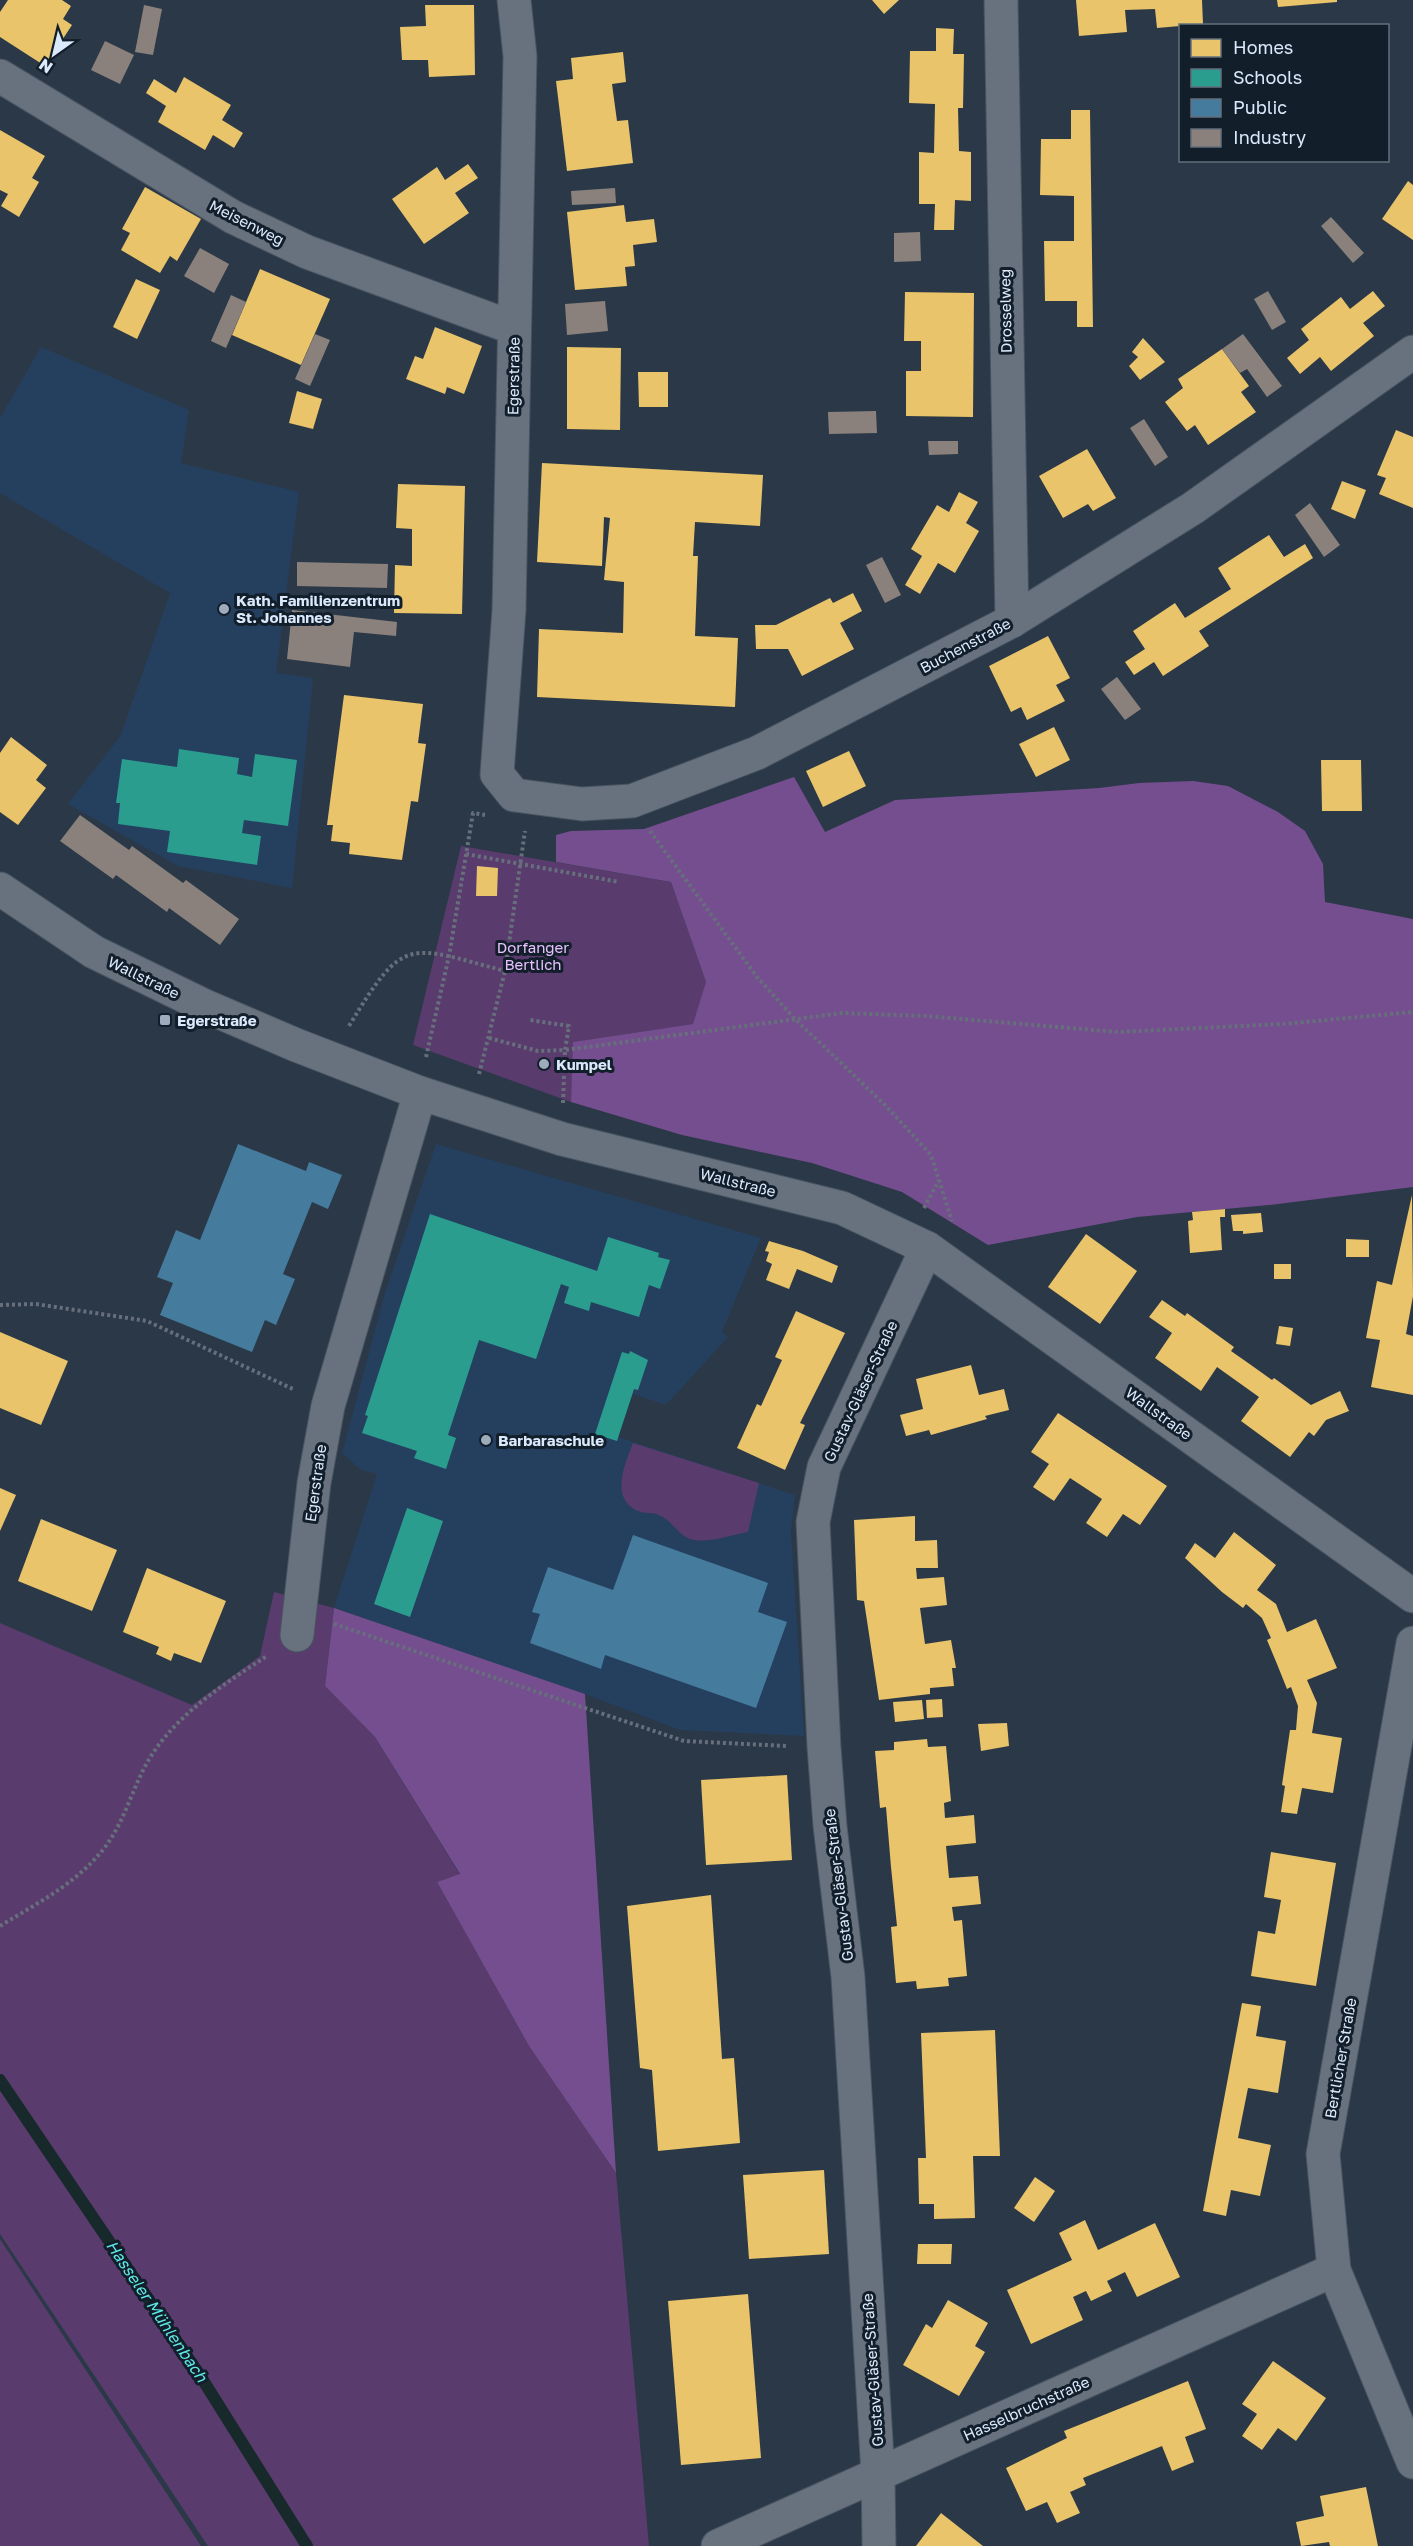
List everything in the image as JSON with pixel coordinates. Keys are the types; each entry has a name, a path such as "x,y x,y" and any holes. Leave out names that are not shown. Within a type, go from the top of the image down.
{"street":[{"name":"Egerstraße","path":"498,753 509,610 519,56 514,0"},
{"name":"Drosselweg","path":"1001,0 1012,621"},
{"name":"Meisenweg","path":"0,76 233,217 307,252 514,328"},
{"name":"Buchenstraße","path":"498,753 497,774 514,795 582,804 632,801 757,753 1012,621 1193,508 1413,352"},
{"name":"Wallstraße","path":"0,889 94,952 263,1032 420,1093 562,1139 842,1208 934,1253 1413,1596"},
{"name":"Egerstraße","path":"299,1624 314,1484 328,1406 420,1093"},
{"name":"Gustav-Gläser-Straße","path":"879,2546 878,2474 848,1977 830,1826 813,1522 824,1467 934,1253"},
{"name":"Bertlicher Straße","path":"1413,1643 1323,2154 1334,2270 1413,2462"},
{"name":"Hasselbruchstraße","path":"718,2546 1334,2270"}],"path":[{"path":"469,1110 505,970 520,864 534,799"},
{"path":"632,801 653,837 757,977 794,1018 885,1105 931,1155 954,1229 934,1253"},
{"path":"416,1056 425,1060 449,956 473,813 495,817"},
{"path":"466,854 619,882"},
{"path":"357,1033 347,1029 375,982 393,962 410,953 426,951 505,970"},
{"path":"489,1038 538,1051 564,1050 842,1013 927,1016 1119,1032 1283,1024 1413,1012"},
{"path":"530,1020 569,1026 564,1050 562,1108"},
{"path":"0,1305 36,1304 147,1321 328,1406"},
{"path":"0,1926 58,1892 81,1873 109,1843 149,1760 177,1724 299,1624 684,1741 824,1747"}],"shaded area":[{"name":"Kath. Familienzentrum St. Johannes","path":"41,347 189,410 181,463 299,492 276,673 313,678 292,888 178,866 68,804 121,735 170,593 0,493 0,418"},
{"path":"794,777 825,832 895,800 1099,788 1139,783 1193,781 1228,786 1278,812 1305,831 1323,864 1325,902 1413,919 1413,1187 1269,1205 1137,1217 988,1245 902,1192 812,1163 682,1135 571,1102 573,1042 693,1024 706,982 671,882 556,862 556,835 571,831 644,829"},
{"name":"Barbaraschule","path":"436,1144 761,1238 722,1332 728,1337 666,1405 633,1394 618,1437 795,1495 791,1531 804,1736 680,1730 585,1694 334,1608 377,1474 361,1470 342,1453 385,1293"},
{"path":"334,1608 585,1694 616,2173 529,2046 437,1882 460,1874 375,1737 325,1686"}],"green space":[{"name":"Dorfanger Bertlich","path":"461,846 671,882 706,982 694,1024 574,1042 571,1102 413,1045"},
{"path":"633,1443 759,1483 748,1532 706,1540 690,1539 663,1517 631,1507 625,1500 622,1481 623,1471"},
{"path":"274,1592 334,1608 325,1686 375,1737 460,1875 437,1882 529,2046 616,2173 649,2546 208,2546 0,2234 0,1623 192,1705 260,1656"},
{"path":"0,2239 201,2546 0,2546"}],"building: Homes":[{"path":"8,0 62,0 71,6 63,19 72,25 45,66 0,37 0,12"},
{"path":"872,0 899,0 884,14"},
{"path":"1076,0 1202,0 1203,24 1179,24 1179,26 1157,28 1155,9 1125,10 1127,32 1079,36"},
{"path":"1277,0 1337,0 1337,2 1278,7"},
{"path":"425,5 474,5 475,75 429,77 428,60 402,60 400,27 426,26"},
{"path":"936,28 954,29 953,54 964,54 963,108 958,108 959,151 971,152 971,201 955,200 954,230 934,230 935,204 919,204 919,152 934,153 935,104 909,103 910,51 936,51"},
{"path":"623,52 626,82 612,84 617,121 628,120 633,163 567,171 556,81 573,79 571,58"},
{"path":"184,77 231,105 222,120 243,133 234,148 213,135 205,150 158,122 166,106 146,93 154,79 176,93"},
{"path":"1071,110 1090,110 1093,327 1077,327 1077,301 1045,301 1044,241 1074,241 1074,196 1040,195 1041,139 1071,139"},
{"path":"0,130 45,156 32,178 39,182 19,217 1,206 8,194 0,190"},
{"path":"468,164 478,178 455,193 469,213 424,244 392,199 437,167 445,180"},
{"path":"1408,181 1413,185 1413,240 1382,219"},
{"path":"145,187 201,219 177,261 170,256 160,273 121,250 130,233 122,229"},
{"path":"624,205 626,222 654,219 657,242 633,245 635,266 625,267 627,286 575,290 567,212"},
{"path":"260,269 330,299 301,365 232,335"},
{"path":"136,279 160,290 137,339 113,327"},
{"path":"1373,291 1385,306 1363,323 1374,336 1331,371 1320,357 1300,374 1287,358 1309,340 1301,329 1341,297 1350,309"},
{"path":"905,292 974,293 973,417 906,416 906,371 921,371 921,341 904,341"},
{"path":"435,327 482,346 464,394 447,387 445,394 406,379 415,356 423,359"},
{"path":"1143,338 1165,362 1140,380 1129,366 1138,357 1132,352"},
{"path":"567,347 621,348 620,430 567,429"},
{"path":"1222,349 1249,386 1241,392 1256,412 1208,445 1195,425 1187,431 1165,402 1183,388 1178,379"},
{"path":"638,372 668,372 668,407 639,407"},
{"path":"297,391 322,399 313,429 289,423"},
{"path":"1396,430 1413,437 1413,508 1379,494 1386,478 1377,475"},
{"path":"1087,449 1116,498 1093,511 1088,504 1063,518 1039,476"},
{"path":"542,463 763,475 760,526 695,522 693,556 698,556 695,636 738,638 735,707 537,697 539,629 623,633 624,582 604,580 610,518 604,517 602,566 537,562"},
{"path":"1342,481 1366,490 1355,519 1331,509"},
{"path":"398,484 465,486 462,614 394,613 395,565 412,566 412,529 396,528"},
{"path":"959,492 978,502 966,523 979,531 955,573 938,563 920,594 905,585 922,556 911,549 937,505 949,512"},
{"path":"1269,535 1284,557 1305,544 1313,558 1199,631 1209,646 1163,676 1154,662 1134,675 1125,662 1145,649 1133,631 1175,603 1185,618 1231,589 1218,568"},
{"path":"853,593 862,611 840,623 854,649 802,676 788,649 756,649 755,625 776,625 830,598 833,603"},
{"path":"1048,636 1070,678 1056,685 1065,701 1027,720 1021,707 1011,712 989,666"},
{"path":"344,695 423,704 418,743 426,744 418,802 411,801 402,860 349,854 350,843 331,841 333,825 327,825"},
{"path":"1054,727 1070,760 1036,777 1019,744"},
{"path":"11,737 47,765 36,780 46,788 18,825 0,812 0,753"},
{"path":"849,751 866,786 823,807 806,771"},
{"path":"1321,760 1361,760 1362,811 1322,811"},
{"path":"477,866 498,868 497,896 476,896"},
{"path":"1412,1195 1413,1296 1406,1334 1413,1336 1413,1395 1371,1387 1380,1340 1366,1338 1377,1281 1392,1285"},
{"path":"1225,1209 1225,1217 1220,1217 1222,1250 1190,1253 1188,1221 1193,1220 1192,1212"},
{"path":"1261,1213 1263,1232 1243,1234 1243,1231 1233,1231 1231,1215"},
{"path":"1086,1234 1137,1271 1100,1324 1048,1287"},
{"path":"1346,1239 1369,1240 1369,1257 1346,1257"},
{"path":"769,1241 803,1251 838,1266 832,1283 797,1269 789,1289 766,1280 772,1264 766,1261 769,1252 765,1251"},
{"path":"1274,1264 1291,1264 1291,1279 1274,1279"},
{"path":"1162,1300 1185,1316 1187,1313 1234,1347 1231,1351 1311,1405 1340,1391 1349,1411 1326,1420 1314,1436 1309,1432 1290,1457 1241,1421 1259,1397 1217,1367 1201,1391 1155,1358 1172,1333 1149,1317"},
{"path":"796,1311 845,1333 800,1423 805,1425 785,1470 737,1448 757,1404 761,1406 782,1360 775,1357"},
{"path":"1279,1326 1293,1328 1290,1346 1276,1344"},
{"path":"0,1332 68,1361 41,1425 0,1408"},
{"path":"971,1365 979,1395 1004,1389 1009,1410 985,1416 987,1419 931,1435 929,1430 906,1436 900,1415 923,1409 916,1379"},
{"path":"1058,1413 1167,1486 1140,1525 1123,1514 1107,1537 1086,1523 1102,1499 1070,1478 1054,1501 1033,1487 1049,1464 1031,1452"},
{"path":"0,1488 16,1495 0,1531"},
{"path":"915,1516 915,1541 937,1540 938,1568 916,1568 917,1579 944,1577 947,1605 920,1608 925,1644 951,1640 956,1668 952,1668 954,1686 930,1688 930,1694 879,1700 864,1601 857,1600 854,1520"},
{"path":"41,1519 117,1550 92,1611 18,1581"},
{"path":"1234,1532 1276,1565 1257,1590 1276,1604 1287,1632 1316,1619 1337,1668 1307,1680 1317,1703 1312,1733 1342,1738 1333,1793 1302,1788 1297,1814 1281,1812 1285,1786 1282,1785 1290,1730 1296,1730 1298,1706 1291,1687 1287,1689 1267,1640 1271,1638 1262,1618 1246,1604 1243,1608 1222,1592 1185,1558 1195,1543 1215,1558"},
{"path":"147,1568 226,1601 201,1663 174,1653 171,1661 156,1654 159,1647 123,1632"},
{"path":"942,1699 943,1717 927,1718 926,1700"},
{"path":"922,1700 924,1719 895,1722 893,1702"},
{"path":"1007,1723 1009,1746 981,1751 978,1724"},
{"path":"927,1739 928,1747 946,1746 951,1801 944,1803 945,1818 974,1815 976,1843 946,1846 949,1878 978,1876 981,1904 952,1907 954,1921 962,1920 967,1976 948,1978 949,1986 917,1989 916,1981 896,1983 891,1927 897,1926 886,1807 880,1808 875,1751 894,1750 894,1742"},
{"path":"787,1775 792,1860 706,1865 701,1780"},
{"path":"1271,1852 1336,1863 1316,1986 1251,1976 1258,1931 1275,1934 1281,1900 1264,1897"},
{"path":"711,1895 722,2059 734,2058 740,2143 658,2151 652,2070 640,2068 627,1906"},
{"path":"1242,2003 1261,2006 1256,2036 1286,2041 1278,2093 1248,2088 1238,2138 1271,2145 1260,2196 1231,2190 1226,2216 1203,2211"},
{"path":"995,2030 1000,2156 973,2156 975,2218 934,2219 934,2204 919,2204 918,2158 926,2158 921,2033"},
{"path":"824,2170 829,2254 749,2259 743,2175"},
{"path":"1035,2177 1055,2191 1034,2222 1014,2208"},
{"path":"1085,2220 1098,2250 1155,2223 1180,2277 1137,2297 1125,2272 1107,2281 1112,2291 1091,2301 1086,2291 1073,2297 1083,2320 1031,2344 1007,2290 1072,2260 1059,2233"},
{"path":"918,2244 952,2244 951,2264 917,2264"},
{"path":"748,2294 761,2458 681,2465 668,2301"},
{"path":"948,2300 988,2323 975,2346 985,2352 959,2396 903,2365 926,2324 932,2328"},
{"path":"1273,2361 1326,2398 1296,2441 1278,2428 1262,2450 1242,2436 1257,2414 1242,2404"},
{"path":"1188,2381 1206,2429 1185,2437 1194,2462 1172,2471 1162,2446 1083,2478 1086,2485 1070,2492 1080,2513 1057,2523 1047,2502 1026,2511 1006,2468 1067,2438 1064,2431"},
{"path":"1366,2487 1378,2546 1330,2546 1329,2542 1301,2546 1296,2522 1324,2516 1320,2496"},
{"path":"941,2513 983,2546 916,2546"}],"building: Schools":[{"path":"179,749 239,758 237,774 252,777 255,754 297,760 288,826 244,820 242,833 261,836 257,865 167,852 170,831 118,824 120,803 116,803 122,759 177,767"},
{"path":"430,1214 597,1271 608,1237 659,1253 658,1257 670,1260 660,1289 649,1285 639,1317 591,1302 589,1311 564,1303 569,1287 561,1284 536,1359 479,1340 448,1435 456,1438 446,1469 414,1458 417,1451 362,1433 368,1416 365,1415"},
{"path":"630,1351 648,1360 638,1390 634,1389 617,1441 595,1434 622,1352 629,1354"},
{"path":"407,1508 443,1521 410,1617 374,1604"}],"building: Public":[{"path":"238,1144 306,1171 309,1162 342,1175 328,1209 312,1202 283,1274 295,1279 276,1325 265,1320 252,1352 160,1315 173,1283 157,1277 176,1230 200,1240"},
{"path":"633,1535 768,1583 758,1612 787,1622 756,1708 605,1655 601,1669 530,1643 540,1614 532,1612 548,1567 613,1590"}],"building: Industry":[{"path":"144,5 162,9 153,55 135,52"},
{"path":"105,41 134,55 120,84 91,70"},
{"path":"615,188 616,203 572,205 571,191"},
{"path":"1331,217 1364,253 1353,263 1321,226"},
{"path":"920,232 921,261 894,262 894,233"},
{"path":"200,248 229,264 214,293 184,276"},
{"path":"1268,291 1286,322 1272,330 1254,299"},
{"path":"231,295 246,302 226,348 211,341"},
{"path":"605,301 608,331 567,335 565,304"},
{"path":"315,334 330,340 310,386 295,379"},
{"path":"1243,334 1282,386 1267,397 1247,369 1240,373 1222,349"},
{"path":"876,411 877,433 829,434 828,412"},
{"path":"1144,419 1168,457 1155,466 1130,428"},
{"path":"928,441 958,441 958,454 929,455"},
{"path":"1310,503 1340,545 1324,557 1295,515"},
{"path":"882,557 901,595 885,603 866,565"},
{"path":"297,562 388,564 387,588 297,586"},
{"path":"292,610 397,622 396,636 354,632 350,667 287,659"},
{"path":"1117,677 1141,709 1125,720 1101,689"},
{"path":"80,815 129,850 132,846 183,883 186,880 239,919 220,945 169,908 167,912 116,875 113,879 60,841"}],"waterway":[{"name":"Hasseler Mühlenbach","path":"0,2080 201,2377 307,2546"}],"place":[{"name":"Kath. Familienzentrum St. Johannes","path":"224,609"},
{"name":"Egerstraße","path":"165,1020"},
{"name":"Kumpel","path":"544,1064"},
{"name":"Barbaraschule","path":"486,1440"}]}
